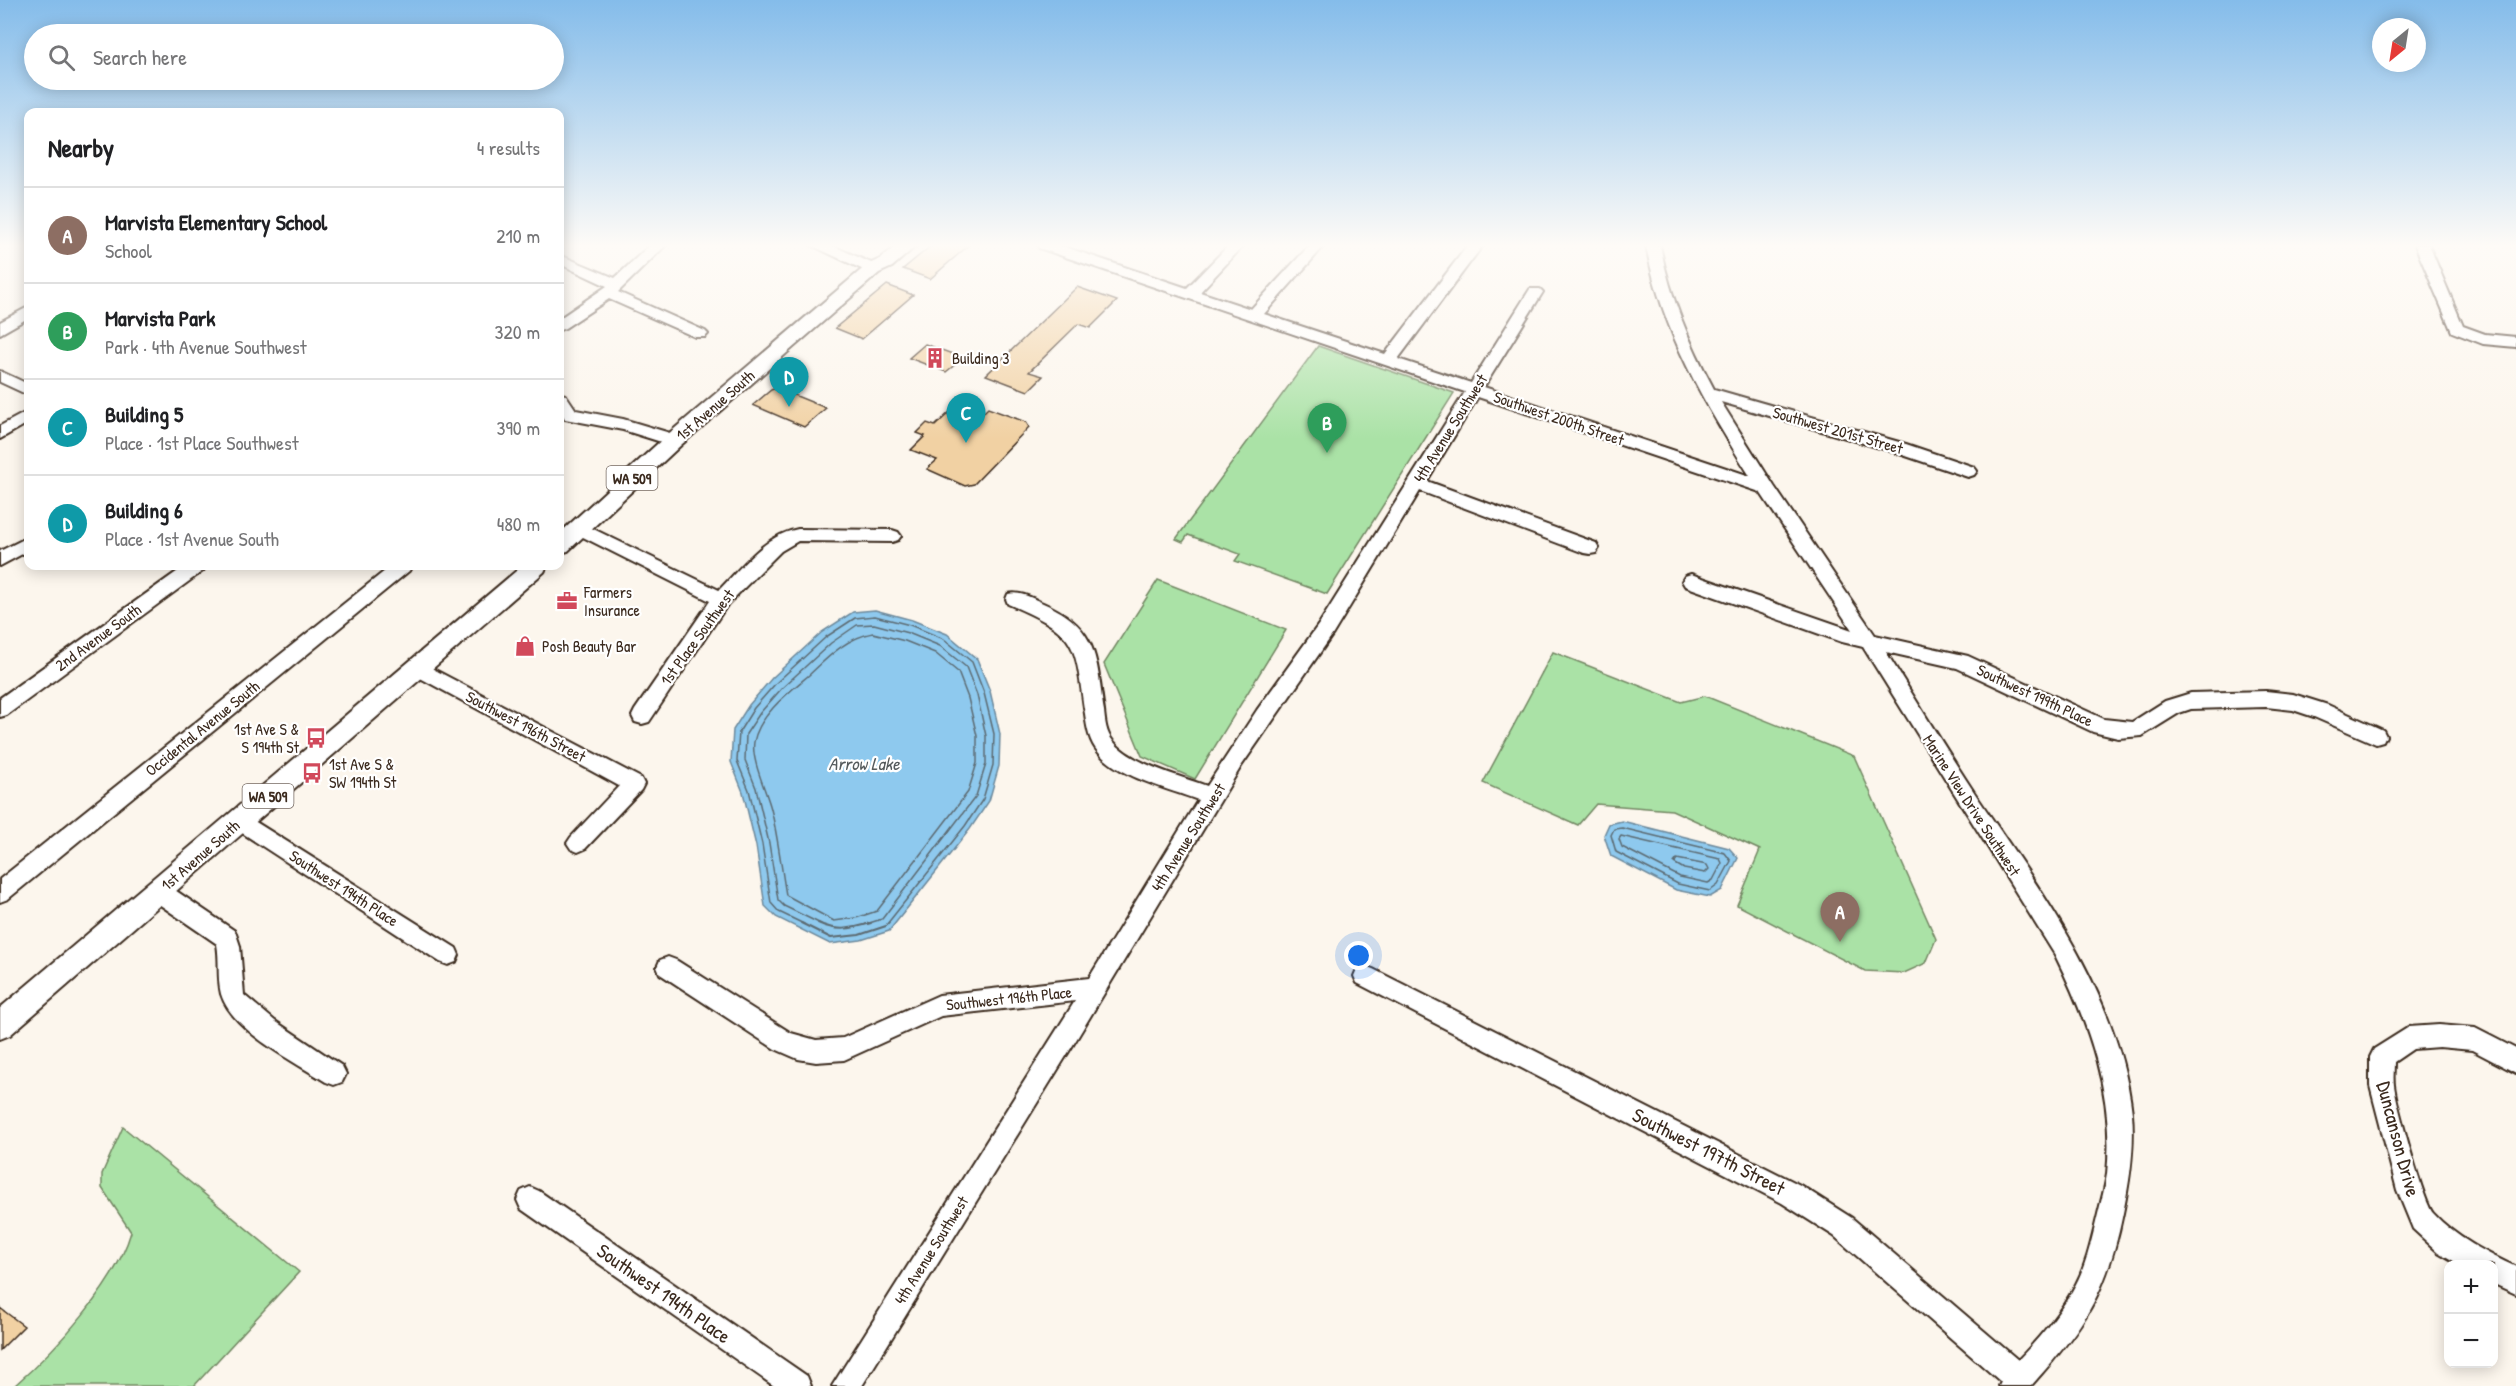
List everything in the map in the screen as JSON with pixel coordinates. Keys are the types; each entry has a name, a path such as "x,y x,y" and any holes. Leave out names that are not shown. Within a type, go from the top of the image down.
{"main road":[{"name":"1st Avenue South","path":"564,541 674,440 826,310"},
{"name":"1st Avenue South","path":"0,1026 531,570"}],"street":[{"path":"564,321 582,310"},
{"path":"653,310 700,334"},
{"name":"Southwest 200th Street","path":"1238,310 1766,488"},
{"path":"1254,315 1259,310"},
{"path":"1389,360 1427,310"},
{"name":"4th Avenue Southwest","path":"846,1386 1212,796 1289,678 1326,629 1524,310"},
{"name":"Marine View Drive Southwest","path":"1668,310 1683,349 1707,392 1766,488 1868,641 2070,960 2102,1030 2114,1075 2121,1135 2116,1203 2095,1272 2083,1299 2063,1329 2016,1383"},
{"path":"2449,310 2457,329 2483,339 2516,342"},
{"path":"0,329 24,314"},
{"path":"0,376 24,388"},
{"name":"Southwest 201st Street","path":"1707,392 1900,448 1968,471"},
{"path":"564,405 571,415 603,419 674,440"},
{"path":"564,424 571,415"},
{"path":"0,433 24,418"},
{"path":"1416,483 1590,548"},
{"path":"579,528 721,599"},
{"name":"1st Place Southwest","path":"642,716 721,599 775,546 788,537 798,535 892,536"},
{"path":"0,559 24,545"},
{"name":"2nd Avenue South","path":"0,709 191,570"},
{"name":"Occidental Avenue South","path":"0,892 399,570"},
{"name":"Southwest 199th Place","path":"1691,581 1849,637 1961,661 2100,726 2118,730 2135,730 2172,707 2190,701 2246,698 2293,702 2344,720 2376,736"},
{"path":"1015,598 1055,615 1071,627 1082,641 1087,657 1097,734 1107,749 1127,762 1212,796"},
{"name":"Southwest 196th Street","path":"417,668 634,784 578,843"},
{"name":"Southwest 194th Place","path":"240,821 448,955"},
{"path":"158,891 227,938 231,950 231,981 236,1001 249,1015 334,1074"},
{"name":"Southwest 196th Place","path":"668,967 783,1041 816,1051 844,1049 939,1006 1095,988"},
{"name":"Southwest 197th Street","path":"1365,976 1791,1194 1843,1227 2016,1383"},
{"name":"Duncanson Drive","path":"2475,1260 2447,1243 2422,1220 2410,1190 2382,1086 2382,1057 2409,1038 2439,1036 2475,1039 2516,1062"},
{"name":"Southwest 194th Place","path":"530,1200 797,1386"},
{"path":"2498,1272 2516,1281"}],"green space":[{"path":"1318,346 1454,393 1327,594 1235,561 1240,554 1188,535 1183,542 1176,539"},
{"path":"1158,580 1286,630 1195,779 1142,756 1104,664"},
{"path":"1553,652 1681,702 1705,696 1854,756 1936,939 1926,963 1904,973 1865,971 1737,905 1760,850 1672,810 1596,804 1578,825 1483,783"},
{"path":"123,1127 299,1272 194,1386 14,1386 82,1315 98,1295 123,1252 131,1232 102,1188 102,1174"}],"water":[{"name":"Arrow Lake","path":"875,610 912,620 947,634 977,659 990,691 1000,734 999,766 989,801 970,829 889,931 861,940 830,944 776,917 765,906 756,846 743,792 731,762 733,730 749,705 772,678 822,632 853,612"},
{"path":"1622,821 1729,848 1738,858 1722,890 1710,897 1676,890 1611,856 1604,835 1609,824"}],"building":[{"path":"857,310 896,310 862,339 835,328"},
{"path":"1054,310 1108,310 1090,328 1078,324 1029,372 1043,376 1028,391 986,375"},
{"name":"Building 3","path":"925,344 962,359 946,372 909,358"},
{"path":"781,386 789,390 789,393 826,408 804,427 753,405 771,390"},
{"path":"968,406 984,412 988,408 1026,422 1029,427 974,484 965,486 927,469 937,460 911,450 925,436 917,433 927,423 935,426 953,409"},
{"path":"0,1308 24,1326 0,1350"}],"place":[{"name":"Building 3","path":"935,358"},
{"name":"Building 6","path":"789,407"},
{"name":"Building 5","path":"966,443"},
{"name":"Marvista Park","path":"1327,453"},
{"name":"Farmers Insurance","path":"567,601"},
{"name":"Posh Beauty Bar","path":"525,646"},
{"name":"1st Ave S & S 194th St","path":"316,738"},
{"name":"1st Ave S & SW 194th St","path":"312,773"},
{"name":"Marvista Elementary School","path":"1840,942"}]}
